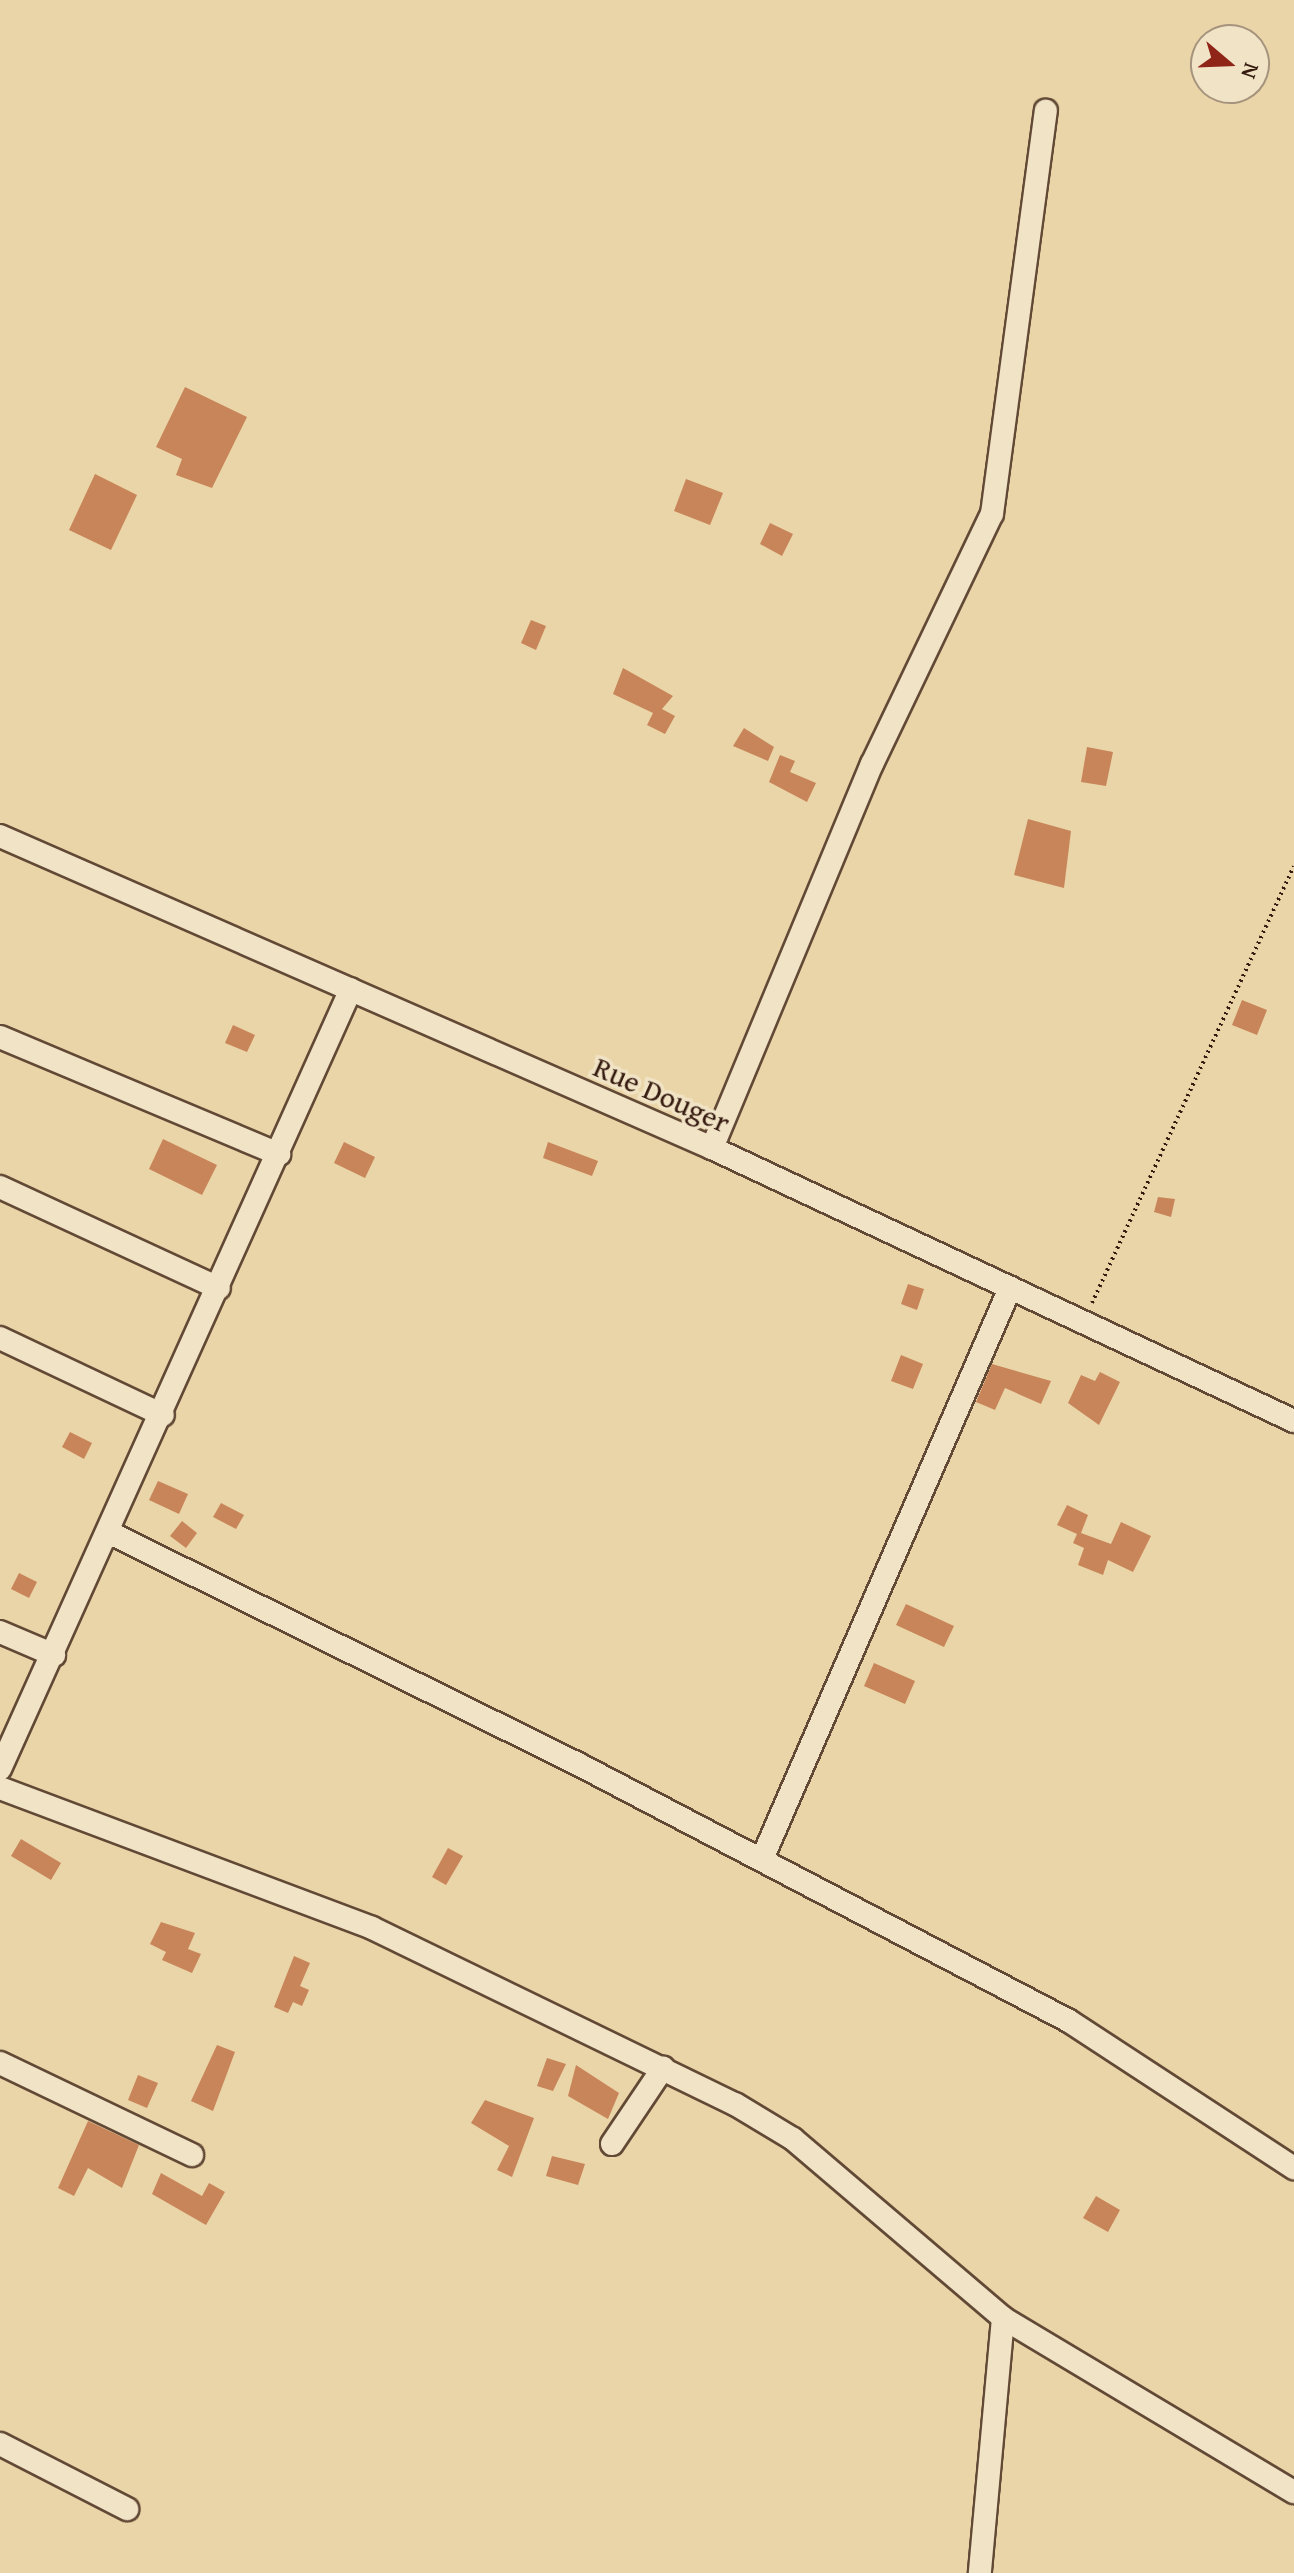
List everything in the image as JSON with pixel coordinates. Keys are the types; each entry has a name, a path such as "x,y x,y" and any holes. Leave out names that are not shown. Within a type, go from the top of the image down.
{"street":[{"path":"712,1148 872,764 992,514 1046,111"},
{"name":"Rue Douger","path":"0,836 712,1148 1294,1421"},
{"path":"0,1769 112,1534 351,989"},
{"path":"0,1037 279,1154"},
{"path":"0,1187 219,1288"},
{"path":"762,1859 1010,1288"},
{"path":"0,1338 163,1415"},
{"path":"112,1534 762,1859 1069,2021 1294,2168"},
{"path":"0,1632 54,1655"},
{"path":"0,1788 372,1928 663,2068 793,2139 1003,2318 1294,2492"},
{"path":"0,2063 192,2155"},
{"path":"612,2144 663,2068"},
{"path":"980,2573 1003,2318"},
{"path":"0,2444 127,2509"}],"path":[{"path":"1083,1322 1294,866"}],"building":[{"path":"185,387 247,417 212,488 176,475 182,459 156,447"},
{"path":"95,474 137,495 111,550 69,530"},
{"path":"686,479 723,493 710,525 674,511"},
{"path":"770,523 793,534 782,556 760,544"},
{"path":"531,620 546,626 536,650 521,643"},
{"path":"623,668 673,696 662,709 675,716 665,734 647,725 653,713 613,694"},
{"path":"744,728 774,747 768,761 733,746"},
{"path":"1087,747 1113,752 1106,786 1081,782"},
{"path":"780,755 795,761 790,772 816,783 807,802 769,782"},
{"path":"1028,819 1071,831 1064,888 1014,875"},
{"path":"1242,1000 1267,1010 1257,1035 1232,1025"},
{"path":"233,1025 255,1035 247,1052 225,1043"},
{"path":"163,1139 217,1165 202,1195 149,1169"},
{"path":"344,1142 375,1157 365,1178 334,1163"},
{"path":"548,1142 598,1161 592,1176 543,1158"},
{"path":"1158,1197 1175,1199 1171,1217 1154,1212"},
{"path":"908,1284 924,1289 917,1310 901,1304"},
{"path":"901,1355 923,1364 913,1389 891,1381"},
{"path":"992,1364 1051,1381 1041,1404 1005,1388 995,1410 976,1402"},
{"path":"1100,1372 1120,1382 1099,1425 1068,1403 1081,1375 1095,1381"},
{"path":"70,1432 92,1443 84,1459 62,1447"},
{"path":"158,1481 188,1494 179,1514 149,1500"},
{"path":"221,1503 244,1515 236,1529 213,1517"},
{"path":"1067,1505 1088,1515 1081,1533 1111,1544 1121,1522 1151,1536 1133,1572 1108,1560 1103,1575 1078,1565 1084,1548 1073,1543 1077,1534 1057,1525"},
{"path":"182,1521 197,1533 186,1548 170,1536"},
{"path":"19,1573 37,1582 29,1598 11,1589"},
{"path":"906,1604 954,1626 944,1647 896,1625"},
{"path":"874,1663 915,1681 905,1704 864,1686"},
{"path":"21,1839 61,1863 51,1880 11,1856"},
{"path":"448,1848 463,1856 446,1885 432,1877"},
{"path":"161,1922 195,1933 188,1949 201,1954 192,1973 162,1960 166,1952 150,1944"},
{"path":"294,1956 310,1963 300,1986 309,1990 302,2006 293,2002 288,2013 274,2007"},
{"path":"217,2045 235,2052 213,2111 191,2101"},
{"path":"547,2058 566,2064 553,2091 537,2086"},
{"path":"576,2065 619,2093 608,2119 568,2096"},
{"path":"138,2075 158,2083 147,2108 128,2100"},
{"path":"485,2100 534,2118 512,2177 497,2170 509,2146 471,2123"},
{"path":"88,2121 139,2145 122,2188 88,2168 74,2196 58,2188"},
{"path":"552,2156 585,2164 578,2185 546,2176"},
{"path":"161,2173 202,2196 209,2183 225,2192 206,2225 152,2194"},
{"path":"1096,2196 1120,2210 1108,2232 1083,2218"}]}
